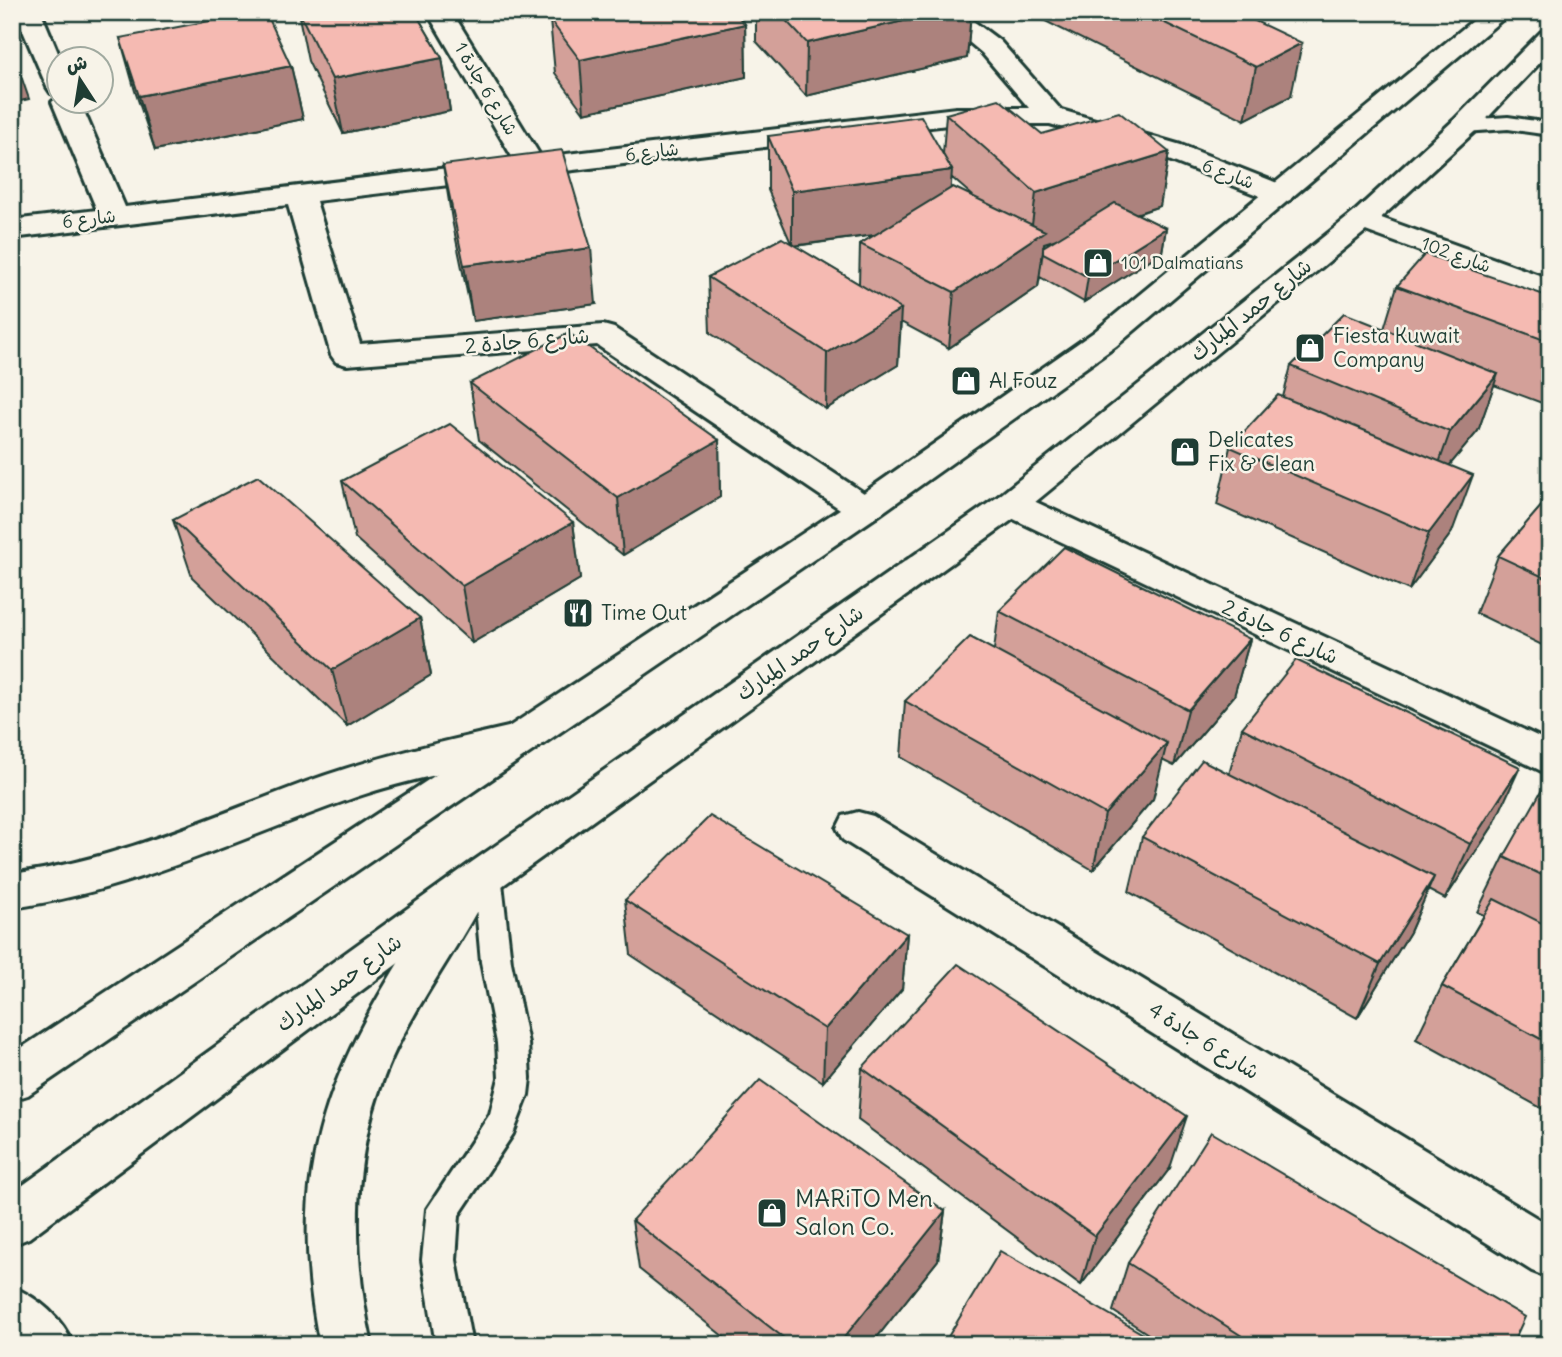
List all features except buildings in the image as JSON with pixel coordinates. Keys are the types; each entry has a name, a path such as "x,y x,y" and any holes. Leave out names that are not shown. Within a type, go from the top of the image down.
{"main road":[{"path":"28,12 46,54"},
{"name":"شارع 6 جادة 1","path":"439,12 533,166"},
{"path":"944,12 991,47 1051,116"},
{"path":"12,1080 864,509 1105,339 1499,12"},
{"name":"شارع حمد المبارك","path":"12,1222 477,881 1011,504 1362,220 1464,125 1550,37"},
{"path":"72,116 114,216"},
{"name":"شارع 6","path":"12,229 956,116 1051,116 1171,151 1280,194"},
{"name":"شارع 6 جادة 2","path":"300,195 347,355 603,335 864,509"},
{"name":"شارع 102","path":"1362,220 1550,290"},
{"name":"شارع 6 جادة 2","path":"1011,504 1550,760"},
{"path":"12,891 83,878 145,862 325,792 389,771 517,740"},
{"name":"شارع 6 جادة 4","path":"858,828 1550,1254"},
{"path":"346,1345 330,1261 330,1210 336,1162 346,1116 383,1031 477,881"},
{"path":"12,1312 47,1345"}],"lane":[{"path":"1464,125 1508,123 1550,129"},
{"path":"454,1345 437,1243 439,1224 444,1209 497,1130 508,1110 514,1090 515,1069 477,881"}],"place":[{"name":"101 Dalmatians","path":"1098,263"},
{"name":"Fiesta Kuwait Company","path":"1310,348"},
{"name":"Al Fouz","path":"966,381"},
{"name":"Delicates Fix & Clean","path":"1185,452"},
{"name":"Time Out","path":"578,613"},
{"name":"MARiTO Men Salon Co.","path":"772,1213"}]}
